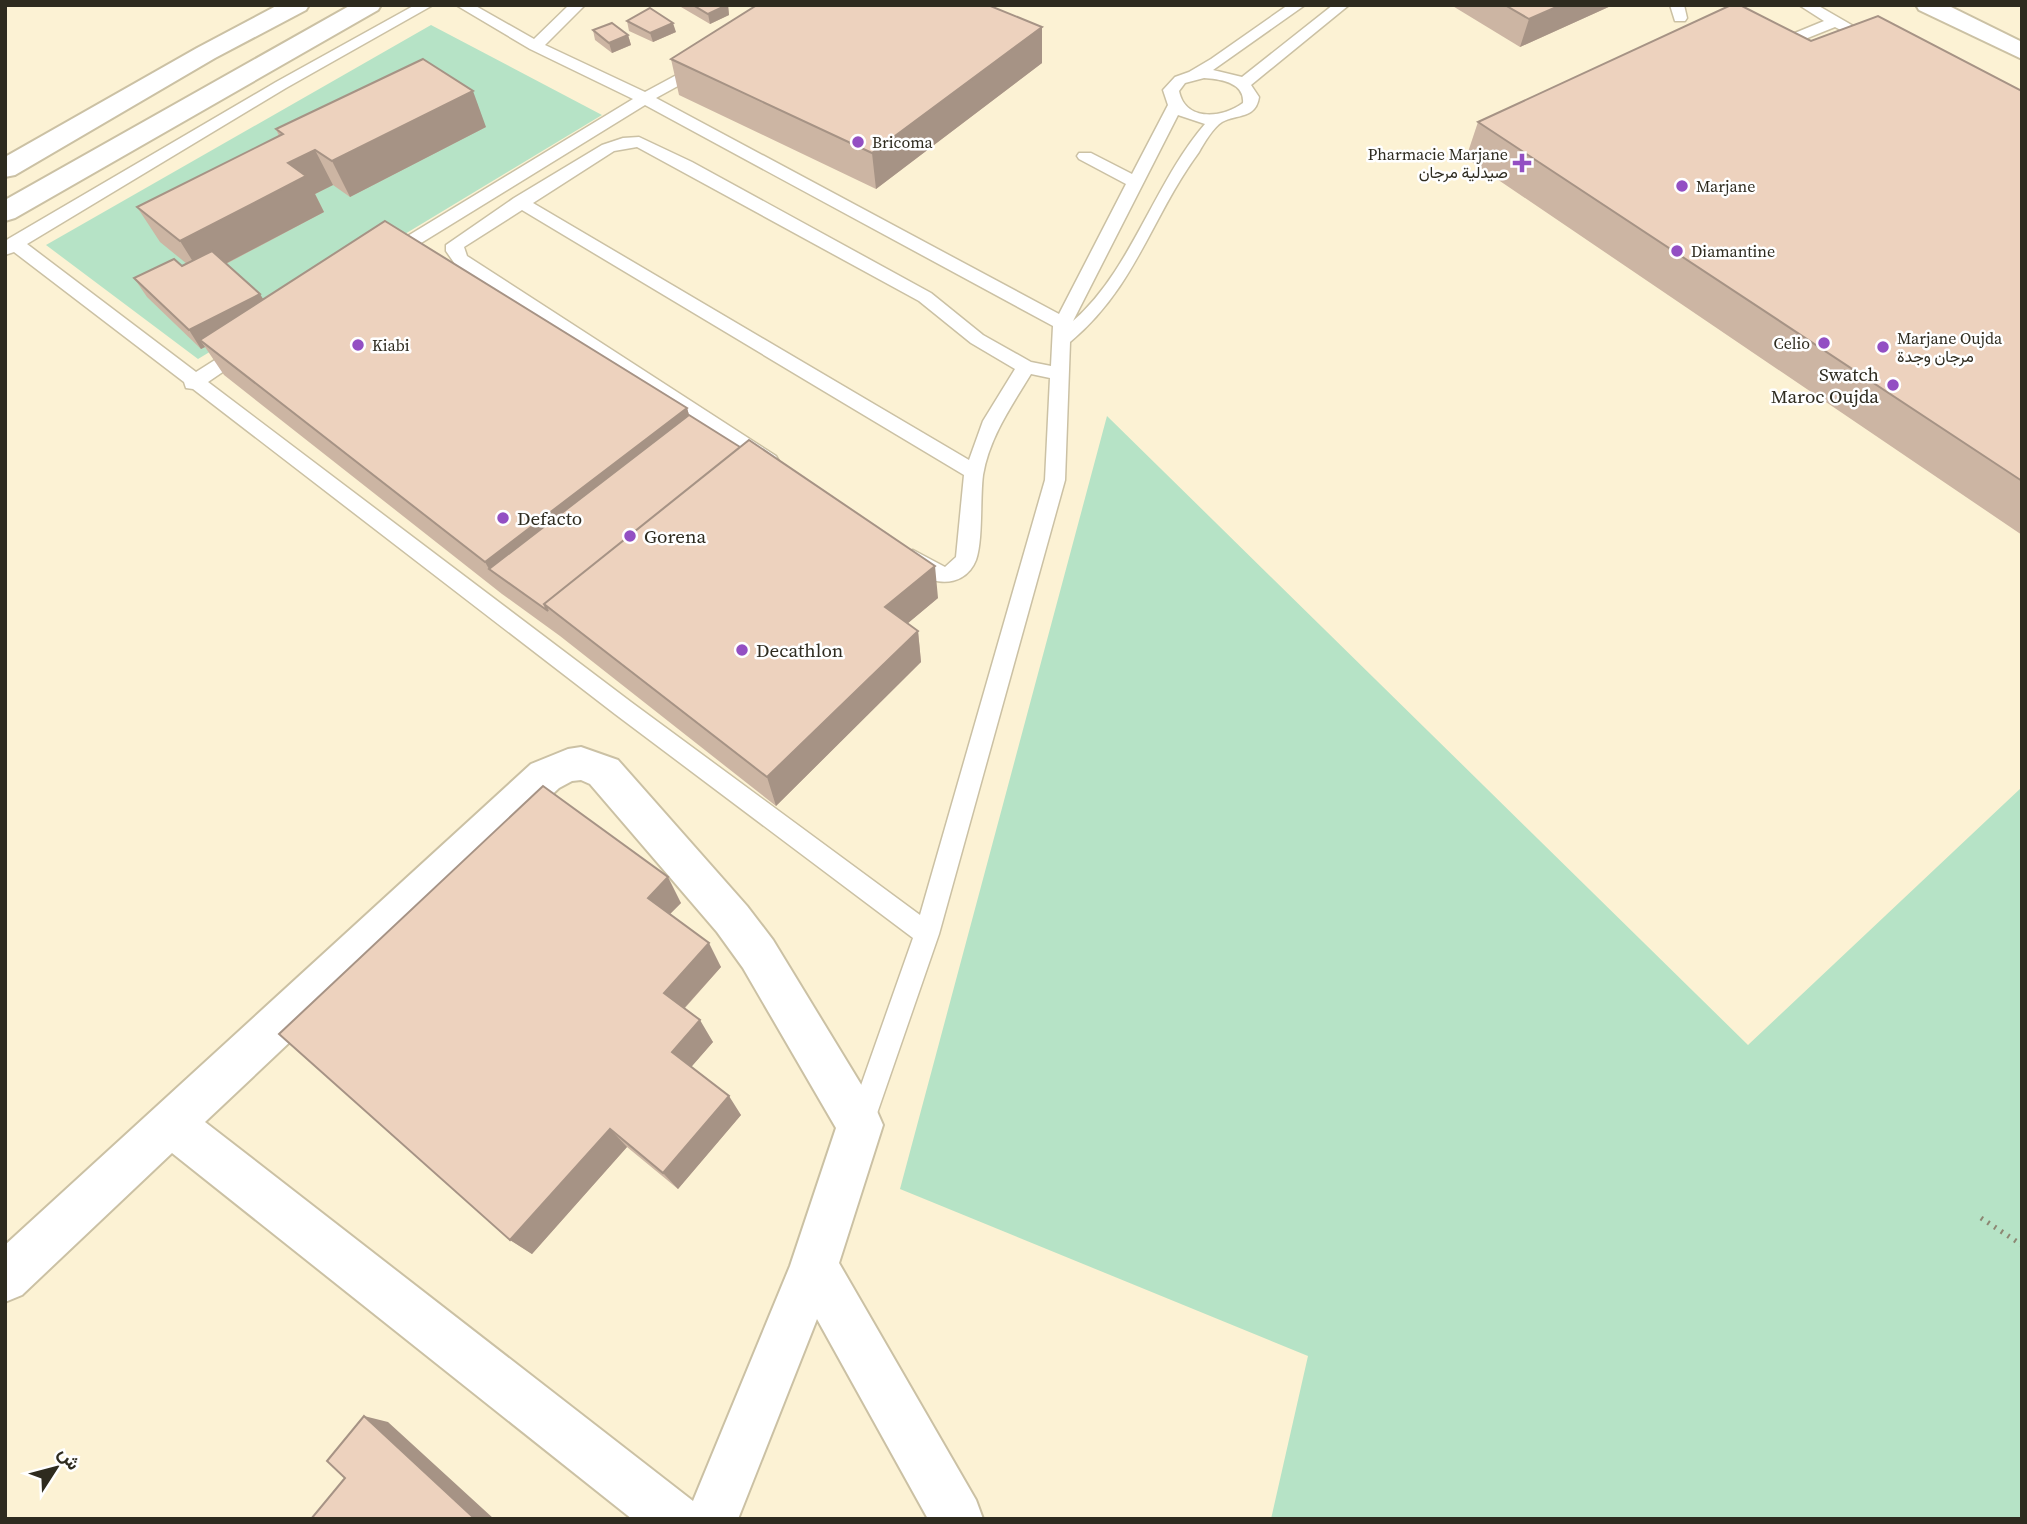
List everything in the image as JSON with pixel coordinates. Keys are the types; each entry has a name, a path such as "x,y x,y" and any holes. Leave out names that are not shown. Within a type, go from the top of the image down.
{"main road":[{"path":"5,169 161,78 297,5"},
{"path":"5,212 369,5"},
{"path":"1928,5 2022,52"},
{"path":"1980,5 2011,20"},
{"path":"5,1278 545,776 574,762 582,762 604,772 732,919 758,954 860,1125 814,1266 712,1519"},
{"path":"170,1123 674,1519"},
{"path":"814,1266 957,1519"}],"lane":[{"path":"426,5 281,85 10,247 927,934"},
{"path":"463,5 535,46 646,99 1067,331"},
{"path":"535,46 578,5"},
{"path":"1190,75 1221,75 1244,84 1250,92 1250,105 1233,117 1216,120 1189,115 1175,106 1171,90 1180,80 1190,75 1216,62 1298,5"},
{"path":"1244,84 1342,5"},
{"path":"1807,5 1894,52"},
{"path":"1795,38 1836,21"},
{"path":"375,264 597,127 716,59"},
{"path":"860,1125 927,934 1055,481 1061,374 1067,331 1175,106"},
{"path":"1067,331 1116,279 1188,156 1216,120"},
{"path":"597,127 623,143"},
{"path":"783,470 461,261 455,251 455,245 608,148 639,142 925,297 977,339 1026,367 1061,374"},
{"path":"1085,156 1137,183"},
{"path":"520,202 974,472"},
{"path":"193,383 261,338"},
{"path":"897,545 935,575 948,576 958,570 966,559 974,472 992,421 1026,367"}],"path":[{"path":"1981,1218 2022,1245"}],"green space":[{"path":"431,25 602,115 198,359 46,245"},
{"path":"1107,416 1748,1045 2022,787 2022,1519 1271,1519 1308,1356 900,1189"}],"building":[{"path":"693,5 727,5 708,14"},
{"name":"Bricoma","path":"757,5 988,5 1042,27 872,153 671,59"},
{"path":"1505,5 1561,5 1529,19"},
{"name":"Marjane Oujda مرجان وجدة","path":"1731,5 1740,5 1811,41 1878,16 2022,91 2022,481 1478,122"},
{"path":"650,8 673,23 650,33 627,21"},
{"path":"612,23 628,35 609,43 593,30"},
{"path":"423,59 473,91 332,161 315,150 288,163 306,176 180,241 137,207 283,134 276,129"},
{"path":"385,221 687,408 485,562 200,340"},
{"path":"212,251 260,294 189,330 134,278 174,259 182,266"},
{"path":"689,415 740,447 544,604 548,611 489,569"},
{"name":"Decathlon","path":"749,440 935,566 885,607 918,631 767,777 544,604"},
{"path":"543,786 668,877 648,898 709,943 664,993 700,1020 672,1052 729,1096 663,1173 610,1129 510,1240 279,1034"},
{"path":"364,1416 475,1519 311,1519 345,1478 327,1461"}],"place":[{"name":"Bricoma","path":"858,142"},
{"name":"Pharmacie Marjane صيدلية مرجان","path":"1522,163"},
{"name":"Marjane","path":"1682,186"},
{"name":"Diamantine","path":"1677,251"},
{"name":"Celio","path":"1824,343"},
{"name":"Kiabi","path":"358,345"},
{"name":"Marjane Oujda مرجان وجدة","path":"1883,347"},
{"name":"Swatch Maroc Oujda","path":"1893,385"},
{"name":"Defacto","path":"503,518"},
{"name":"Gorena","path":"630,536"},
{"name":"Decathlon","path":"742,650"}]}
